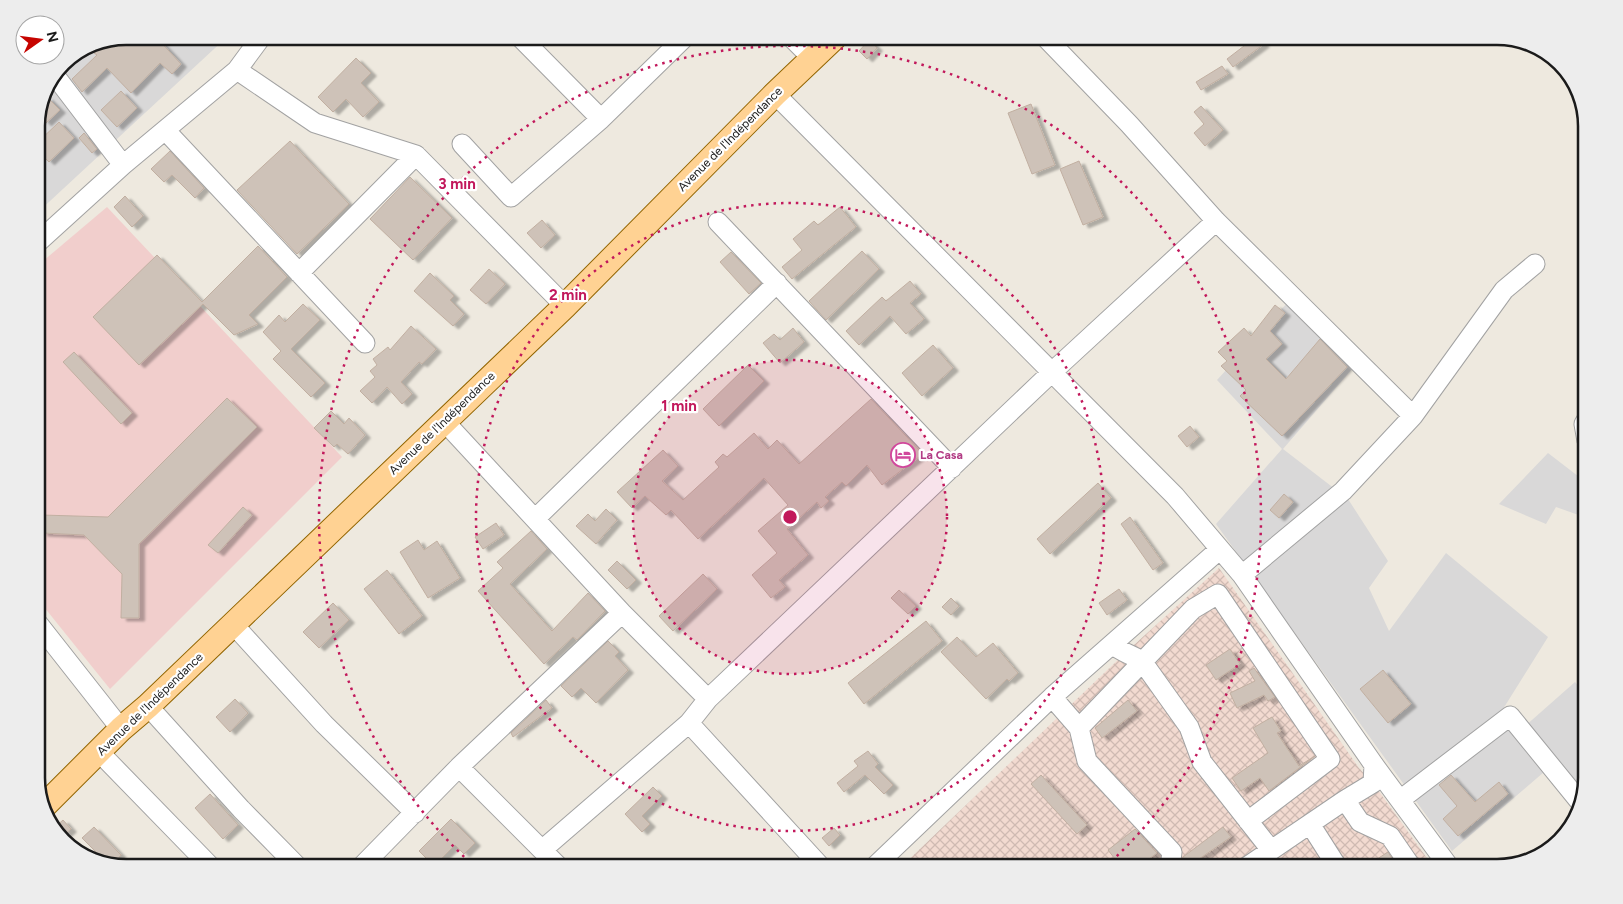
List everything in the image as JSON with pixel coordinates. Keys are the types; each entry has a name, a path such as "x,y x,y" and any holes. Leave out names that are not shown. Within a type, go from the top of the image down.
{"main road":[{"name":"Avenue de l'Indépendance","path":"49,802 121,729 148,706 565,306 775,94 826,45"}],"street":[{"path":"45,236 123,165 237,70 255,45"},
{"path":"528,45 601,118"},
{"path":"462,144 511,197 601,118 677,45"},
{"path":"799,45 812,58"},
{"path":"1053,45 1129,124 1216,220 1413,416"},
{"path":"237,70 315,123 416,155 565,306"},
{"path":"59,81 123,165"},
{"path":"775,94 1175,496 1242,575 1374,765 1443,859"},
{"path":"166,131 365,343"},
{"path":"299,273 416,155"},
{"path":"542,850 690,723 708,699 1051,373 1216,220"},
{"path":"718,222 952,468"},
{"path":"1242,575 1343,491 1413,416 1504,290 1535,264"},
{"path":"536,518 777,283"},
{"path":"444,421 536,518 622,613 708,699"},
{"path":"882,859 1052,697 1220,549"},
{"path":"1079,728 1193,609 1218,594 1330,759 1248,821"},
{"path":"369,859 459,768 622,613"},
{"path":"233,624 324,724 415,812"},
{"path":"45,632 121,729"},
{"path":"1112,644 1124,654 1134,656 1142,661 1189,727 1202,762 1248,821 1270,858 1310,824 1373,783 1374,765"},
{"path":"1052,697 1079,728 1087,761 1172,852 1171,859"},
{"path":"148,706 241,810 290,859"},
{"path":"1400,800 1510,716 1575,796"},
{"path":"690,723 814,859"},
{"path":"99,752 203,859"},
{"path":"459,768 551,859"},
{"path":"1345,800 1360,822 1390,836 1406,859"},
{"path":"1310,824 1332,859"}],"shaded area":[{"path":"126,45 218,45 45,206 45,121 53,90 62,77 81,59 95,51"},
{"path":"107,207 342,457 110,689 45,608 45,259"},
{"path":"1289,301 1353,368 1283,449 1348,499 1388,561 1369,588 1389,631 1446,553 1548,637 1498,717 1515,735 1575,682 1578,686 1577,784 1558,760 1452,851 1216,524 1282,449 1217,380"},
{"path":"1548,453 1578,476 1578,515 1556,507 1546,524 1499,504"},
{"path":"1219,568 1359,768 1373,783 1428,859 909,859 1124,654"}],"building":[{"path":"126,45 163,45 181,64 172,74 160,63 131,93 107,68 82,92 72,79 97,55 94,53"},
{"path":"864,45 874,45 877,48 867,59 859,51"},
{"path":"1245,45 1263,45 1233,67 1227,59"},
{"path":"356,58 371,73 361,83 379,102 363,117 346,99 333,112 318,97"},
{"path":"1222,66 1228,74 1201,90 1196,82"},
{"path":"121,91 137,108 117,127 101,110"},
{"path":"50,100 60,110 46,123 45,121"},
{"path":"1031,104 1055,165 1032,174 1008,113"},
{"path":"1201,106 1223,130 1205,146 1194,133 1204,124 1194,112"},
{"path":"59,122 74,138 49,162 45,158 45,135"},
{"path":"84,133 97,149 92,153 79,138"},
{"path":"290,141 349,204 297,254 237,190"},
{"path":"170,151 204,188 195,198 172,175 164,182 151,169"},
{"path":"1079,161 1103,217 1083,225 1060,169"},
{"path":"410,177 452,218 413,260 370,219"},
{"path":"125,196 143,216 132,227 114,207"},
{"path":"840,207 856,227 792,279 782,267 802,250 793,239 814,221 818,225"},
{"path":"542,220 555,235 541,248 527,233"},
{"path":"258,246 287,277 249,315 258,324 234,335 203,304 139,365 93,317 157,255 202,302"},
{"path":"862,251 879,269 826,320 809,301"},
{"path":"731,252 761,283 749,294 720,262"},
{"path":"489,269 505,284 486,304 470,290"},
{"path":"430,273 454,296 450,300 464,314 453,326 414,291"},
{"path":"910,281 921,294 910,303 924,319 906,334 890,316 859,345 846,331 882,297 886,301"},
{"path":"303,304 320,320 291,349 325,383 311,397 273,359 281,351 263,332 279,315 285,322"},
{"path":"1275,305 1285,313 1270,331 1282,344 1266,359 1286,379 1320,339 1347,367 1282,436 1240,396 1246,390 1221,366 1227,361 1218,352 1244,328 1251,336"},
{"path":"411,326 436,349 422,364 419,362 401,382 412,394 402,404 387,387 372,403 360,391 375,377 370,371 377,365 373,359 388,347 390,350"},
{"path":"793,328 804,342 780,363 763,343 774,334 780,340"},
{"path":"933,345 953,368 922,396 902,373"},
{"path":"74,352 132,413 121,424 63,362"},
{"path":"748,365 764,381 719,426 703,409"},
{"path":"227,398 257,427 139,544 139,618 121,618 122,574 84,535 45,533 45,515 108,517"},
{"path":"871,399 923,454 882,485 867,465 846,486 842,482 825,497 829,501 821,508 817,502 787,529 808,555 779,580 785,587 771,598 752,575 777,553 758,531 788,505 764,478 698,539 671,510 666,515 645,496 632,508 617,492 663,450 678,466 662,481 683,500 719,467 715,462 723,454 727,457 754,433 768,449 777,440 799,464"},
{"path":"331,411 344,424 349,418 365,435 348,454 337,444 334,447 314,428"},
{"path":"1190,426 1199,437 1187,447 1178,436"},
{"path":"1098,483 1111,498 1050,554 1037,539"},
{"path":"1284,494 1293,502 1279,518 1270,510"},
{"path":"243,507 252,515 218,553 208,545"},
{"path":"606,509 617,520 596,544 576,526 588,514 595,521"},
{"path":"1130,517 1163,563 1153,570 1121,524"},
{"path":"496,523 504,535 483,549 475,537"},
{"path":"531,531 547,549 510,584 552,631 588,593 605,611 577,640 573,637 544,664 478,591 503,568 497,562"},
{"path":"418,540 424,550 437,541 460,578 428,598 400,552"},
{"path":"617,561 636,580 627,589 608,570"},
{"path":"387,570 422,616 399,634 364,589"},
{"path":"703,574 717,589 673,631 659,616"},
{"path":"1119,589 1127,600 1107,615 1099,603"},
{"path":"899,590 916,606 908,614 891,598"},
{"path":"951,598 959,606 951,615 942,607"},
{"path":"333,603 349,620 319,648 303,632"},
{"path":"926,621 942,641 864,704 848,683"},
{"path":"957,637 976,657 993,643 1018,673 1009,681 1007,679 986,699 941,652"},
{"path":"608,641 619,652 615,656 628,670 596,703 581,688 572,697 561,686"},
{"path":"1230,649 1240,664 1216,680 1206,665"},
{"path":"1254,668 1275,697 1268,701 1264,695 1237,708 1230,693 1255,681 1249,671"},
{"path":"1383,670 1411,704 1388,723 1360,689"},
{"path":"235,699 248,713 230,732 216,717"},
{"path":"546,700 552,708 513,737 511,733"},
{"path":"1128,700 1137,711 1102,738 1095,728"},
{"path":"1272,717 1281,731 1277,733 1299,766 1315,756 1269,791 1260,778 1241,791 1232,778 1268,753 1253,728"},
{"path":"868,751 878,764 875,767 893,785 884,794 865,775 844,792 837,783 858,766 854,761"},
{"path":"1041,775 1087,825 1077,834 1031,784"},
{"path":"1451,775 1475,802 1499,782 1508,794 1458,836 1443,819 1457,806 1439,785"},
{"path":"653,787 662,796 642,816 650,824 642,832 625,814"},
{"path":"210,794 238,825 223,839 195,808"},
{"path":"451,819 475,843 464,854 455,845 441,859 427,859 419,851"},
{"path":"63,820 71,829 67,833 59,823"},
{"path":"94,827 121,855 118,858 98,854 82,838"},
{"path":"1223,827 1231,837 1199,859 1183,859"},
{"path":"834,828 840,835 829,846 822,838"},
{"path":"1135,829 1157,853 1149,859 1115,859 1108,850"},
{"path":"1388,852 1392,859 1377,859"}],"place":[{"name":"La Casa","path":"903,455"}]}
